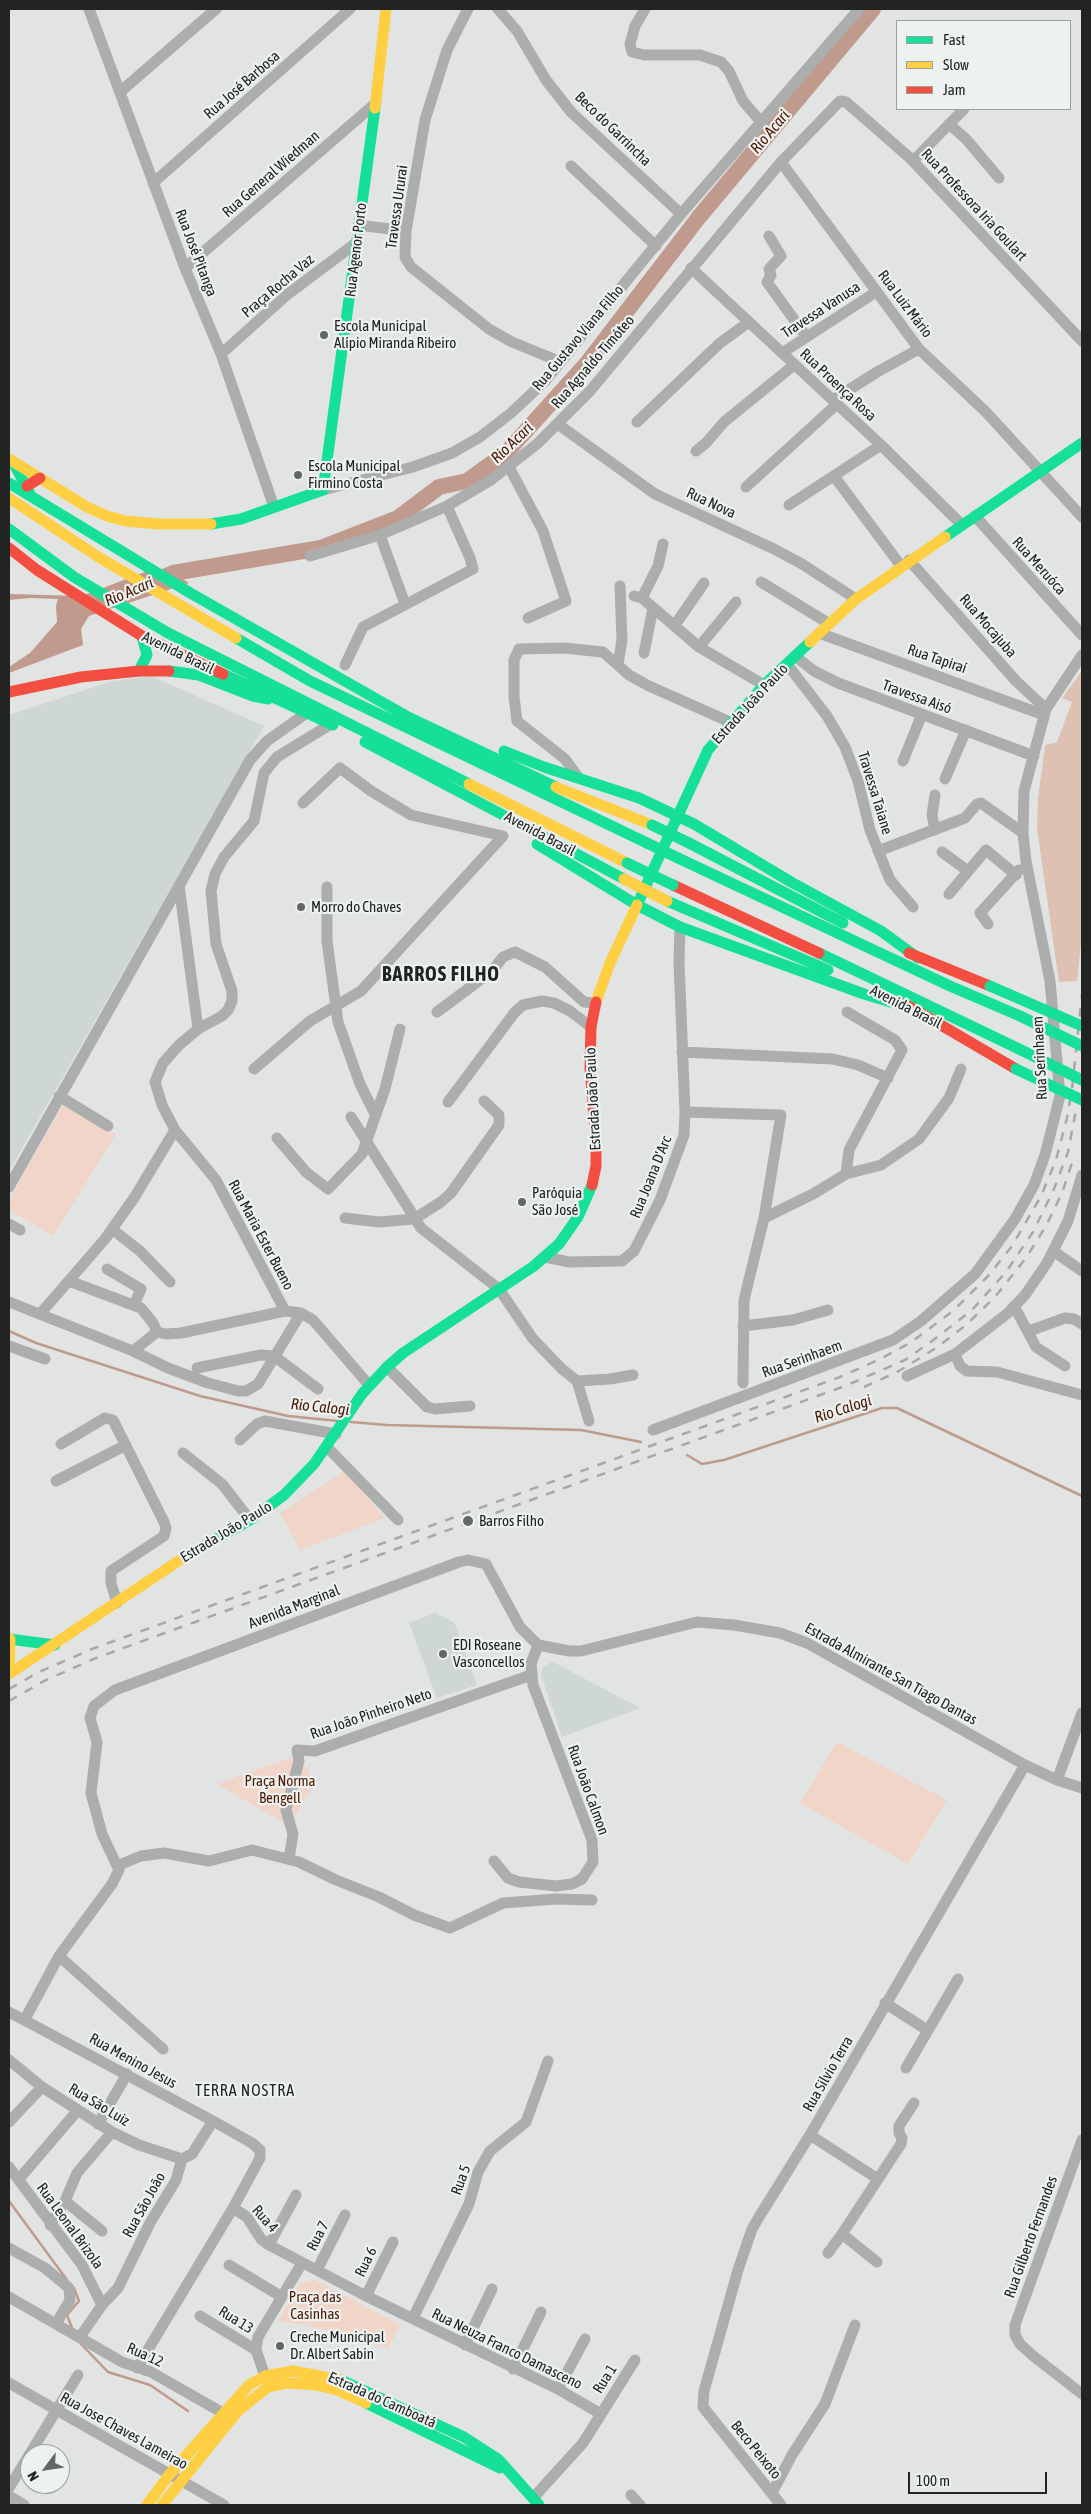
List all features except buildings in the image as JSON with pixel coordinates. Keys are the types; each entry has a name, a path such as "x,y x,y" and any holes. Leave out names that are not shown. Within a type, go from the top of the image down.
{"main road":[{"name":"Rua Agenor Porto","path":"323,490 349,310 386,9"},
{"name":"Estrada João Paulo","path":"9,1674 199,1547 250,1520 284,1495 327,1447 369,1385 387,1367 403,1353 499,1290 545,1257 569,1232 578,1217 594,1176 596,1143 590,1067 591,1027 596,1003 610,963 708,750 730,722 764,685 856,599 905,563 1082,443"},
{"name":"Rua Gustavo Viana Filho","path":"11,460 87,507 107,516 125,521 159,524 214,524 241,519 323,490"},
{"path":"11,460 29,491"},
{"path":"29,491 32,481 40,478"},
{"path":"9,482 29,491 121,552 192,594 427,726 559,789 652,825 833,918 918,958 990,986 1082,1026"},
{"path":"9,498 100,558 310,681 678,858 1082,1046"},
{"name":"Avenida Brasil","path":"9,529 74,577 138,616 289,696 505,800 627,863 916,998 1082,1080"},
{"name":"Avenida Brasil","path":"9,548 60,585 142,636 305,714 331,724 667,901 914,1009 1016,1069 1082,1100"},
{"path":"140,671 147,655 142,636"},
{"path":"9,692 81,677 140,671 186,672 253,696 277,700"},
{"path":"427,726 638,798 677,815 881,931 918,958"},
{"path":"449,787 488,817 578,868 638,905 680,927 864,994 914,1009"},
{"path":"9,1667 9,1639 55,1645"},
{"name":"Estrada do Camboatá","path":"162,2505 175,2477 223,2412 249,2385 265,2376 293,2371 319,2373 337,2378 374,2401 511,2472 536,2502"},
{"name":"Estrada do Camboatá","path":"147,2505 238,2410 268,2387 287,2383 316,2385 374,2401"}],"street":[{"name":"Rua José Pitanga","path":"89,9 185,268 221,354 274,507"},
{"path":"120,92 216,9"},
{"name":"Rua José Barbosa","path":"153,183 350,9"},
{"name":"Travessa Ururai","path":"468,9 447,50 425,120 406,231 405,257 411,267 489,329 512,342 561,362"},
{"name":"Beco do Garrincha","path":"498,9 517,31 546,80 571,112 680,214"},
{"path":"645,9 635,26 630,44 632,52 644,55 700,56 722,62 726,66 744,101 761,122"},
{"name":"Rua Gustavo Viana Filho","path":"323,490 413,467 452,453 480,438 511,413 545,381 680,214 859,9"},
{"name":"Rua General Wiedman","path":"185,268 376,102"},
{"name":"Rua Professora Iria Goulart","path":"837,103 846,102 913,161 1082,342"},
{"name":"Rua Agnaldo Timóteo","path":"310,556 380,535 446,506 474,491 509,467 559,424 590,391 781,162 837,103"},
{"path":"913,161 963,110"},
{"path":"949,124 981,155 999,178"},
{"name":"Rua Luiz Mário","path":"781,162 919,349 986,412 1082,517"},
{"path":"571,166 656,246"},
{"path":"358,225 406,231"},
{"path":"769,236 781,256 769,269 771,275 767,282 806,336"},
{"name":"Praça Rocha Vaz","path":"221,354 288,294 356,243"},
{"name":"Rua Proença Rosa","path":"692,268 835,402 962,525"},
{"name":"Travessa Vanusa","path":"782,353 876,292"},
{"path":"637,422 714,348 749,322"},
{"path":"746,487 835,402 878,372 919,349"},
{"path":"696,451 706,443 724,422 794,365"},
{"name":"Rua Nova","path":"559,424 655,494 774,549 802,564 856,599"},
{"path":"790,505 880,445"},
{"path":"509,467 543,531 566,601 528,618"},
{"name":"Rua Mocajuba","path":"834,476 905,563 1045,712"},
{"path":"346,665 360,629 470,571 473,565 446,506"},
{"name":"Rua Meruóca","path":"975,516 1082,635"},
{"path":"380,535 406,604"},
{"path":"663,544 658,566 638,597 675,625 699,647 764,685"},
{"path":"761,582 828,624"},
{"path":"675,625 704,583"},
{"path":"618,664 622,640 620,586"},
{"path":"699,647 736,602"},
{"path":"644,652 653,608"},
{"name":"Rua Tapiraí","path":"819,632 1045,712"},
{"path":"578,777 565,759 523,728 516,719 514,660 519,649 546,647 603,652 649,686 730,722"},
{"name":"Rua Serinhaem","path":"653,1430 892,1340 920,1321 975,1274 1015,1219 1034,1185 1045,1155 1060,1096 1050,980 1026,861 1023,833 1024,791 1045,712 1082,655"},
{"name":"Travessa Aisó","path":"791,660 832,680 1034,756"},
{"name":"Travessa Taiane","path":"791,660 827,716 851,759 870,830 890,880 913,907"},
{"path":"1006,699 1016,681"},
{"path":"9,1187 128,977 153,928 250,760 267,741 305,714"},
{"path":"903,761 922,714"},
{"path":"179,885 198,1029 222,1016 228,1010 232,1001 232,990 221,963 212,915 211,891 215,874 224,857 254,821 264,773 271,762 331,724"},
{"path":"946,779 966,730"},
{"path":"254,1069 310,1021 361,991 503,836 411,815 371,791 340,768 304,803"},
{"path":"934,795 932,815 935,830"},
{"path":"878,851 965,818 977,804 981,803 1023,833"},
{"path":"949,894 986,850 1016,874"},
{"path":"942,852 968,872"},
{"path":"988,924 980,913 1026,861"},
{"path":"328,887 327,941 338,1022 360,1084 376,1114"},
{"name":"Rua Joana D'Arc","path":"545,1257 569,1262 614,1263 622,1261 634,1251 660,1200 684,1135 685,1112 679,962 680,927"},
{"path":"437,1012 492,971 502,957 515,952 545,967 584,1002 596,1003"},
{"path":"564,1008 572,993"},
{"path":"448,1102 515,1012 523,1005 542,1001 564,1008 591,1027"},
{"path":"846,1174 848,1150 902,1050 902,1046 895,1040 847,1012"},
{"name":"Rua Maria Ester Bueno","path":"198,1029 179,1045 164,1064 155,1082 162,1105 174,1130 216,1180 285,1311 300,1313 321,1327 369,1385"},
{"path":"277,1138 306,1172 328,1190 362,1154 376,1114 400,1029"},
{"path":"682,1052 833,1059 858,1065 888,1078"},
{"path":"764,1218 813,1194 846,1174 881,1164 918,1139 948,1098 961,1069"},
{"path":"59,1096 108,1126"},
{"path":"345,1218 378,1222 414,1219 431,1209 451,1193 500,1125 499,1116 484,1101"},
{"path":"685,1112 781,1115 764,1218 744,1300 743,1383"},
{"path":"351,1117 421,1228 499,1290 533,1339 562,1369 578,1381 589,1421"},
{"path":"40,1314 112,1229 134,1198 174,1130"},
{"path":"907,1376 955,1354 1014,1306 1031,1287 1053,1251 1068,1221 1082,1176"},
{"path":"9,1224 20,1230"},
{"path":"112,1229 140,1251 170,1282"},
{"path":"1053,1251 1082,1271"},
{"path":"107,1269 141,1289 134,1305"},
{"path":"69,1281 141,1308 153,1323 157,1332"},
{"path":"9,1302 208,1383 238,1391 252,1389 258,1384 300,1313"},
{"path":"1014,1306 1040,1352 1065,1366"},
{"path":"744,1326 793,1320 828,1310"},
{"path":"157,1332 166,1334 181,1333 285,1311"},
{"path":"1029,1331 1065,1318 1074,1319 1082,1324"},
{"path":"133,1351 157,1332"},
{"path":"9,1346 45,1359"},
{"path":"197,1368 261,1354 274,1356 318,1389"},
{"path":"955,1354 960,1366 968,1371 997,1372 1082,1395"},
{"path":"387,1367 427,1407 435,1409 470,1406"},
{"path":"578,1381 633,1375"},
{"path":"61,1444 109,1418 115,1423 166,1528 164,1536 111,1571 111,1582 117,1603"},
{"path":"240,1440 257,1424 265,1421 338,1431"},
{"path":"56,1481 126,1445"},
{"path":"327,1447 398,1520"},
{"path":"183,1453 222,1484 250,1520"},
{"name":"Avenida Marginal","path":"119,1865 102,1834 91,1793 97,1742 90,1718 94,1706 115,1690 440,1567 468,1560 486,1564 520,1627 538,1645"},
{"name":"Estrada Almirante San Tiago Dantas","path":"538,1645 569,1651 580,1651 697,1622 734,1625 780,1633 807,1643 1025,1765 1056,1780 1082,1788"},
{"path":"531,1675 531,1664 538,1645"},
{"name":"Rua João Pinheiro Neto","path":"289,1859 292,1834 286,1810 299,1761 297,1750 314,1751 531,1675"},
{"name":"Rua João Calmon","path":"494,1861 508,1878 518,1882 556,1886 572,1884 582,1879 593,1862 592,1840 531,1675"},
{"path":"1056,1780 1082,1713"},
{"name":"Rua Silvio Terra","path":"707,2414 703,2407 704,2391 738,2270 752,2229 810,2135 1025,1765"},
{"path":"25,2019 59,1956 112,1884 118,1873 119,1865 141,1856 164,1854 209,1861 252,1850 289,1859 379,1897 414,1915 450,1928 503,1904 556,1898 592,1900"},
{"path":"59,1956 163,2048"},
{"path":"906,2068 958,1979"},
{"path":"885,2003 927,2030"},
{"name":"Rua Menino Jesus","path":"10,2013 25,2019 127,2074 256,2146 260,2150 260,2158 232,2208"},
{"name":"Rua São Luiz","path":"9,2060 42,2087 98,2124 139,2145 182,2159"},
{"name":"Rua 5","path":"413,2318 467,2208 478,2172 490,2152 526,2122 548,2061"},
{"path":"98,2124 127,2074"},
{"path":"9,2122 42,2087"},
{"path":"828,2253 901,2144 902,2138 899,2133 899,2126 914,2103"},
{"path":"19,2179 78,2110"},
{"name":"Rua Sāo Joāo","path":"77,2335 118,2288 150,2223 176,2180 182,2159 192,2154 213,2121"},
{"path":"50,2225 65,2201 77,2173 112,2132"},
{"path":"810,2135 878,2179"},
{"name":"Rua Gilberto Fernandes","path":"1082,2140 1015,2325 1015,2335 1020,2344 1082,2394"},
{"name":"Rua Leonal Brizola","path":"9,2167 50,2225 82,2265 102,2305"},
{"path":"269,2245 296,2194"},
{"path":"65,2201 102,2231"},
{"path":"137,2368 232,2208"},
{"name":"Rua 4","path":"232,2208 247,2218 261,2239 302,2263"},
{"name":"Rua 7","path":"317,2270 345,2215"},
{"path":"842,2234 877,2262"},
{"name":"Rua 6","path":"366,2296 393,2242"},
{"path":"9,2248 45,2268 68,2288 70,2300 56,2324"},
{"path":"265,2376 256,2350 258,2337 302,2263"},
{"name":"Rua Neuza Franco Damasceno","path":"302,2263 513,2369 558,2389 601,2414"},
{"path":"229,2265 282,2297"},
{"path":"465,2345 492,2288"},
{"name":"Rua 12","path":"9,2297 122,2362 151,2372 223,2412"},
{"path":"513,2369 541,2312"},
{"name":"Rua 13","path":"200,2316 256,2350"},
{"path":"772,2493 792,2455 825,2404 855,2325"},
{"path":"558,2389 585,2339"},
{"name":"Rua 1","path":"601,2414 635,2360"},
{"path":"9,2488 78,2375"},
{"name":"Rua Jose Chaves Lameirao","path":"9,2383 224,2505"},
{"path":"536,2502 583,2443 601,2414"},
{"name":"Beco Peixoto","path":"707,2414 781,2505"},
{"path":"631,2495 640,2505"},
{"path":"9,2496 24,2505"}],"shaded area":[{"path":"1082,671 1082,933 1077,981 1059,982 1037,829 1038,799 1045,745 1057,742 1072,702 1062,698"},
{"path":"151,676 264,726 9,1171 9,715 112,681"},
{"name":"EDI Roseane Vasconcellos","path":"435,1613 454,1622 477,1685 437,1698 409,1623"},
{"path":"552,1662 640,1708 562,1737 541,1675 543,1667"}],"green space":[{"path":"63,1104 116,1134 53,1236 9,1210 9,1200"},
{"path":"345,1471 385,1518 300,1550 280,1513"},
{"path":"837,1742 947,1800 908,1864 800,1803"},
{"name":"Praça Norma Bengell","path":"290,1758 296,1759 308,1769 314,1784 289,1826 217,1784"},
{"name":"Praça das Casinhas","path":"314,2280 401,2325 388,2348 305,2325 278,2321 300,2284"}],"water":[{"path":"167,569 189,583 89,616 81,629 83,645 9,673 9,667 30,653 57,622 56,606 58,599 30,598 9,600 9,594 82,596 147,571"}],"waterway":[{"name":"Rio Acari","path":"154,581 173,573 321,548 398,518 439,487 467,481 506,453 587,363 699,217 873,9"},
{"name":"Rio Calogi","path":"9,1331 36,1343 200,1396 288,1416 338,1421"},
{"name":"Rio Calogi","path":"687,1455 702,1464 724,1460 882,1408 897,1408 1082,1496"},
{"name":"Rio Calogi","path":"351,1422 387,1425 581,1430 641,1442"},
{"path":"9,2201 67,2280"},
{"path":"72,2328 67,2315 79,2301 74,2288"},
{"path":"81,2344 108,2372 150,2385 188,2411"}],"railway":[{"path":"9,1689 39,1672 92,1649 840,1377 910,1343 953,1311 989,1275 1012,1246 1041,1196 1056,1160 1067,1118 1082,994"},
{"path":"9,1701 44,1681 96,1658 845,1386 905,1360 972,1310 1006,1272 1033,1232 1054,1189 1068,1152 1076,1110"},
{"path":"864,1387 899,1371 936,1348 966,1325 995,1297 1026,1258 1046,1226 1062,1193 1074,1157"}],"traffic: fast":[{"path":"211,524 241,519 323,490 375,108"},
{"path":"945,537 1082,443"},
{"path":"13,462 31,496"},
{"path":"9,483 192,594 408,717 556,787"},
{"path":"9,529 74,577 168,633 469,784"},
{"path":"139,671 147,655 142,636"},
{"path":"236,638 310,681 647,843"},
{"path":"637,905 708,750 764,685 810,642"},
{"path":"169,671 199,675 253,696 268,699"},
{"path":"223,674 333,725"},
{"path":"365,742 624,879"},
{"path":"504,751 544,767 639,798 694,824 791,882 881,931 918,958"},
{"path":"652,825 689,843"},
{"path":"647,843 678,858"},
{"path":"689,843 843,923"},
{"path":"537,844 637,905 680,927 864,994 914,1009"},
{"path":"678,858 950,986 1020,1016"},
{"path":"627,863 673,885"},
{"path":"667,901 828,970"},
{"path":"819,953 1017,1048"},
{"path":"990,986 1082,1026"},
{"path":"1020,1016 1082,1046"},
{"path":"1017,1048 1082,1080"},
{"path":"1016,1069 1082,1100"},
{"path":"186,1556 250,1520 284,1495 314,1464 362,1394 403,1353 534,1266 559,1244 578,1217 592,1185"},
{"path":"9,1639 55,1645"},
{"path":"341,2380 464,2437 498,2459 539,2505"},
{"path":"366,2403 500,2468"}],"traffic: slow":[{"path":"375,108 386,9"},
{"path":"9,459 87,507 107,516 125,521 159,524 211,524"},
{"path":"9,498 100,558 236,638"},
{"path":"810,642 856,599 945,537"},
{"path":"469,784 627,863"},
{"path":"556,787 652,825"},
{"path":"624,879 667,901"},
{"path":"596,1002 610,963 637,905"},
{"path":"9,1674 186,1556"},
{"path":"9,1667 10,1639"},
{"path":"147,2505 169,2475 249,2385 265,2376 293,2371 341,2380"},
{"path":"162,2505 238,2411 268,2387 287,2383 316,2385 337,2390 366,2403"}],"traffic: jam":[{"path":"27,486 40,478"},
{"path":"9,548 37,570 142,636 223,674"},
{"path":"9,692 81,677 139,671 169,671"},
{"path":"673,885 819,953"},
{"path":"909,953 990,986"},
{"path":"592,1185 596,1166 596,1143 590,1067 591,1027 596,1002"},
{"path":"905,1004 1016,1069"}],"place":[{"name":"Escola Municipal Alípio Miranda Ribeiro","path":"324,335"},
{"name":"Escola Municipal Firmino Costa","path":"298,475"},
{"name":"Morro do Chaves","path":"301,907"},
{"name":"Paróquia São José","path":"522,1202"},
{"name":"Barros Filho","path":"468,1521"},
{"name":"EDI Roseane Vasconcellos","path":"443,1654"},
{"name":"Creche Municipal Dr. Albert Sabin","path":"280,2346"}],"district":[{"name":"BARROS FILHO","path":"441,975"},
{"name":"TERRA NOSTRA","path":"245,2091"}]}
